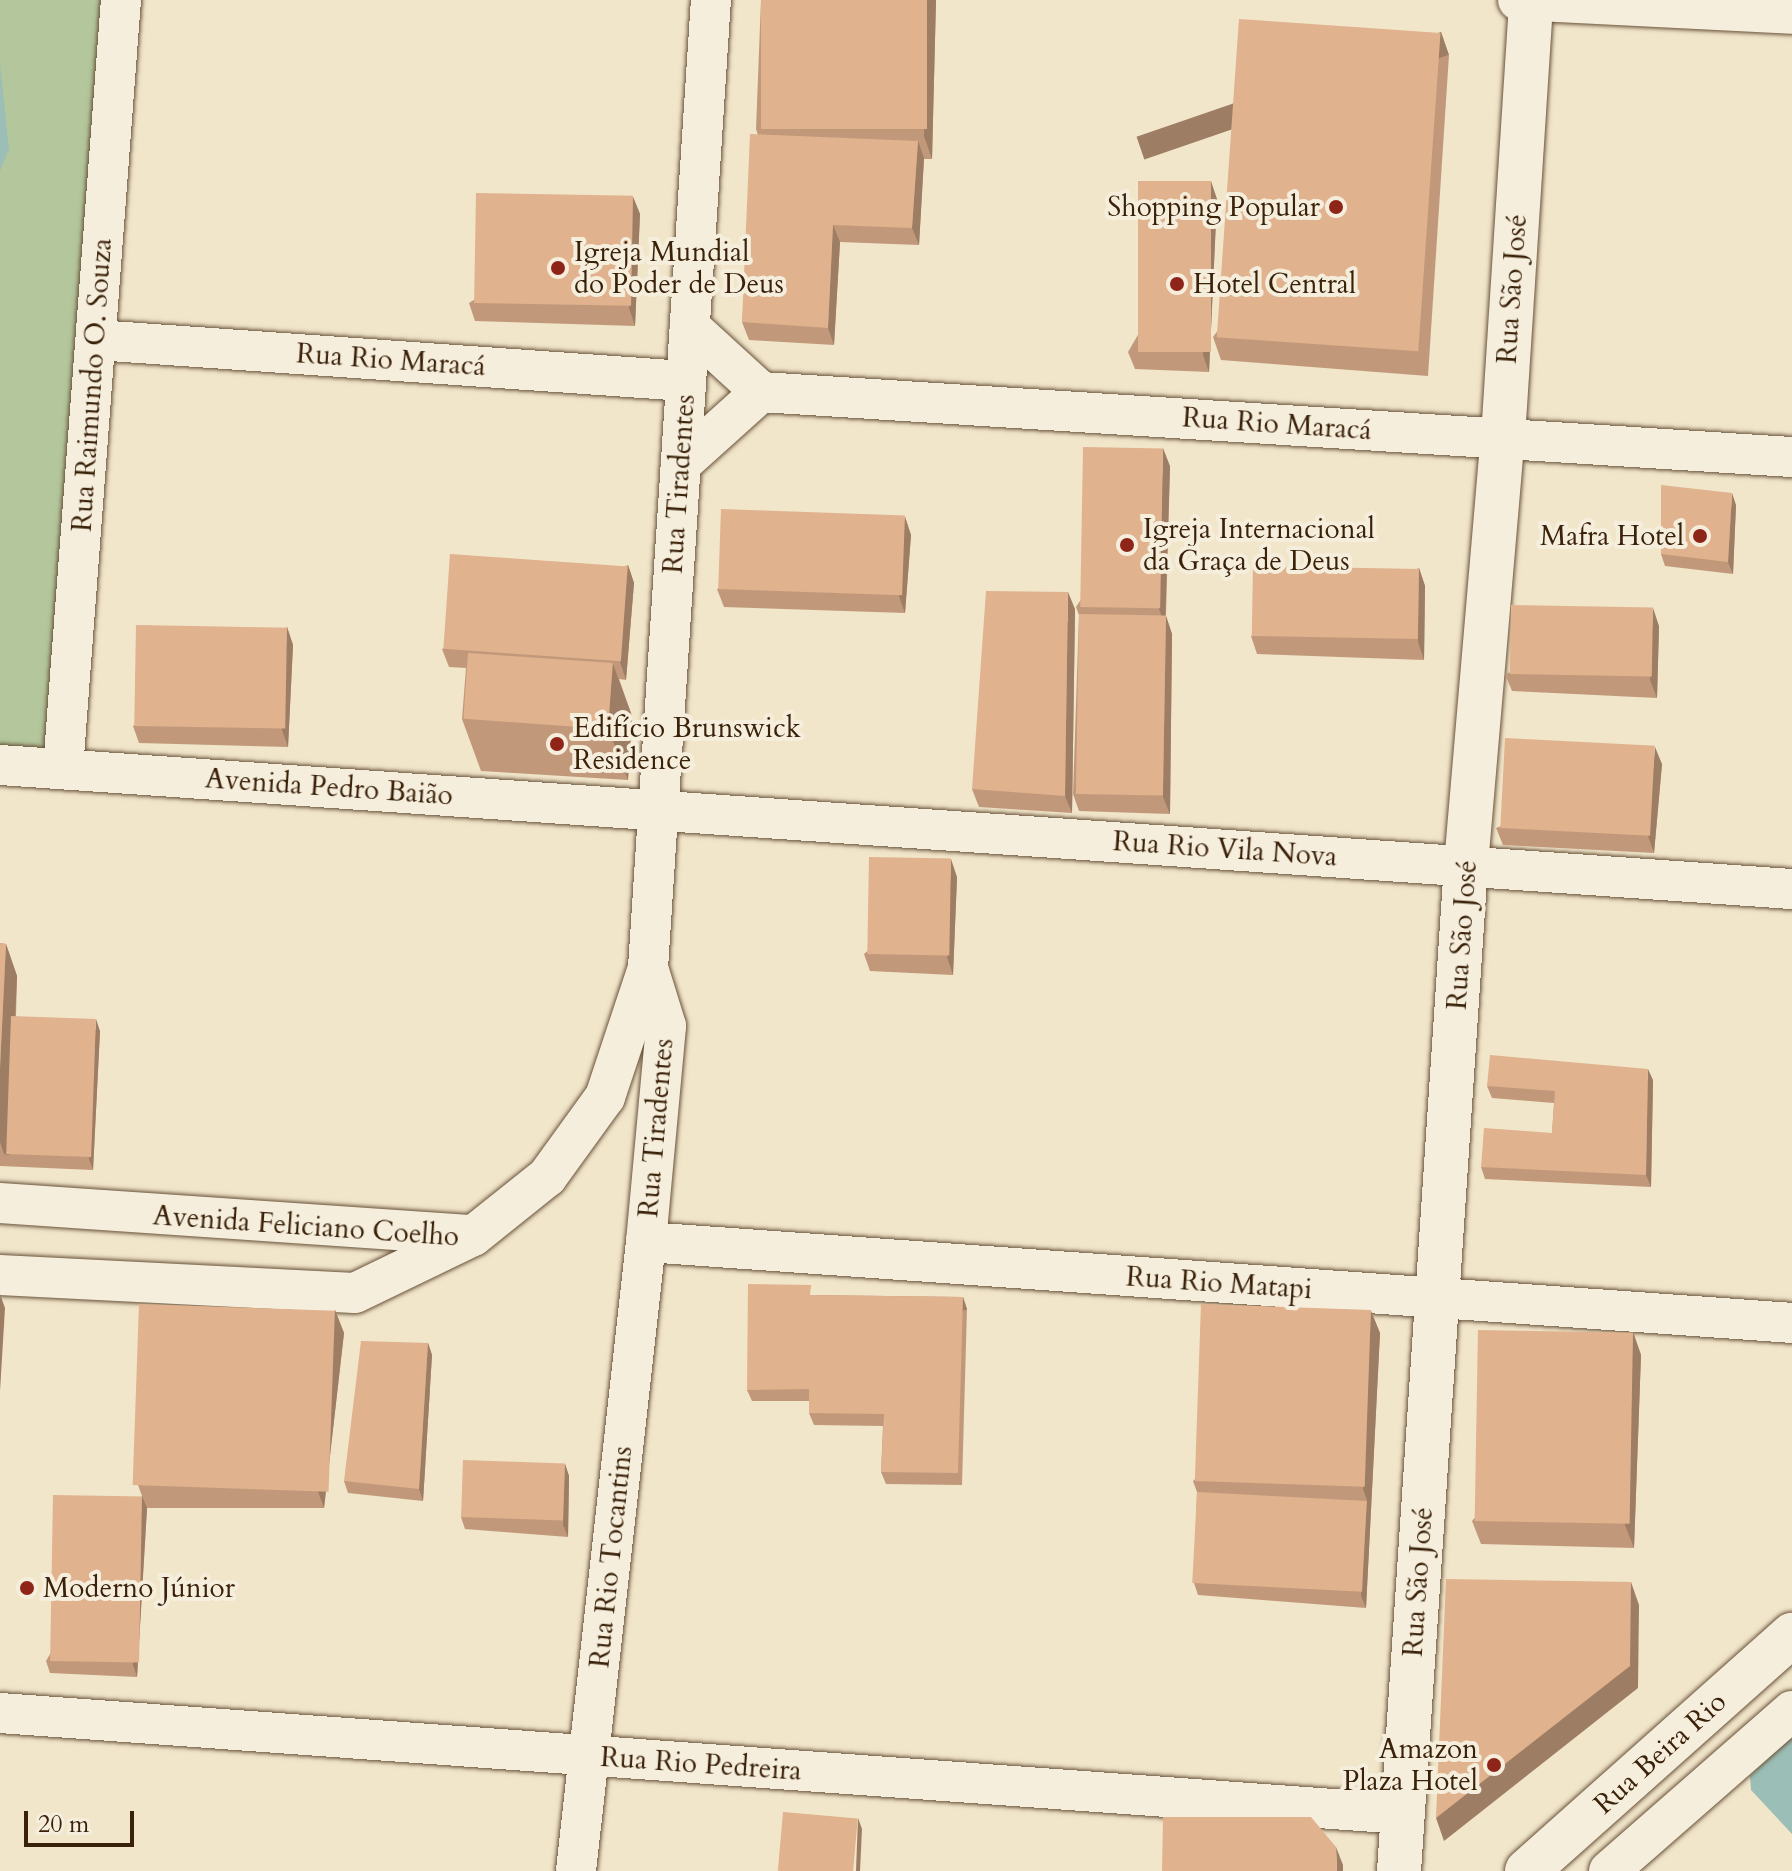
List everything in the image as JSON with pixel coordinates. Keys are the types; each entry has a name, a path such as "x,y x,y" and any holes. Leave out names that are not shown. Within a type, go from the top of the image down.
{"main road":[{"name":"Rua São José","path":"1399,1871 1466,865 1503,437 1531,0"},
{"name":"Rua Beira Rio","path":"1527,1871 1792,1635"}],"street":[{"name":"Rua Raimundo O. Souza","path":"63,769 121,0"},
{"name":"Rua Tiradentes","path":"473,1236 547,1177 605,1097 648,968 711,0"},
{"path":"1518,0 1792,14"},
{"path":"681,464 761,392 690,327"},
{"name":"Rua Rio Maracá","path":"96,340 686,381"},
{"name":"Rua Rio Maracá","path":"761,392 1792,457"},
{"name":"Avenida Pedro Baião","path":"0,765 657,810"},
{"name":"Rua Rio Vila Nova","path":"657,810 1792,889"},
{"name":"Rua Tiradentes","path":"646,1242 666,1026 648,968"},
{"name":"Avenida Feliciano Coelho","path":"0,1203 473,1236"},
{"name":"Avenida Feliciano Coelho","path":"0,1275 355,1293 473,1236"},
{"name":"Rua Rio Matapi","path":"646,1242 1792,1323"},
{"name":"Rua Rio Tocantins","path":"576,1871 646,1242"},
{"path":"1609,1871 1792,1711"},
{"name":"Rua Rio Pedreira","path":"0,1713 1403,1814"}],"green space":[{"path":"0,0 121,0 63,769 0,765"}],"water":[{"path":"0,63 9,149 0,171"},
{"path":"1792,1735 1792,1834 1751,1790 1750,1776"}],"building":[{"path":"761,0 927,0 927,129 761,129"},
{"name":"Shopping Popular","path":"1239,19 1441,33 1418,351 1217,337"},
{"path":"750,134 918,141 912,228 833,225 828,328 742,322"},
{"name":"Hotel Central","path":"1138,181 1211,181 1211,352 1138,352"},
{"name":"Igreja Mundial do Poder de Deus","path":"476,193 633,196 631,306 474,303"},
{"name":"Igreja Internacional da Graça de Deus","path":"1083,447 1163,448 1160,608 1080,607"},
{"name":"Mafra Hotel","path":"1661,485 1732,493 1728,562 1661,554"},
{"path":"721,509 905,515 902,595 718,589"},
{"path":"450,554 628,566 621,661 443,649"},
{"path":"1253,566 1419,569 1418,639 1252,636"},
{"path":"986,591 1068,592 1065,796 972,789"},
{"path":"1511,605 1653,607 1652,676 1510,674"},
{"path":"1079,614 1166,616 1163,795 1076,794"},
{"path":"136,625 287,628 285,729 134,726"},
{"path":"468,653 613,663 608,729 463,719"},
{"path":"1505,738 1655,746 1650,836 1500,828"},
{"path":"869,857 951,858 949,955 867,954"},
{"path":"0,943 6,944 0,1068"},
{"path":"11,1016 96,1019 91,1157 6,1154"},
{"path":"1490,1055 1648,1069 1646,1175 1481,1167 1484,1128 1552,1133 1555,1091 1487,1086"},
{"path":"748,1284 811,1285 810,1295 963,1297 958,1473 881,1472 884,1414 809,1413 809,1389 747,1390"},
{"path":"139,1304 335,1311 329,1492 133,1485"},
{"path":"1201,1304 1371,1310 1365,1487 1195,1481"},
{"path":"1478,1330 1633,1333 1630,1524 1475,1521"},
{"path":"361,1341 428,1343 419,1489 344,1481"},
{"path":"463,1460 565,1464 563,1521 461,1517"},
{"path":"1197,1492 1367,1501 1362,1592 1192,1583"},
{"path":"53,1495 142,1497 139,1663 50,1661"},
{"name":"Amazon Plaza Hotel","path":"1446,1579 1631,1582 1630,1666 1436,1818"},
{"path":"783,1812 858,1819 853,1871 778,1871"},
{"path":"1163,1817 1311,1817 1336,1847 1337,1871 1162,1871"}],"place":[{"name":"Shopping Popular","path":"1336,207"},
{"name":"Igreja Mundial do Poder de Deus","path":"558,268"},
{"name":"Hotel Central","path":"1177,284"},
{"name":"Mafra Hotel","path":"1700,536"},
{"name":"Igreja Internacional da Graça de Deus","path":"1127,545"},
{"name":"Edifício Brunswick Residence","path":"557,744"},
{"name":"Moderno Júnior","path":"27,1588"},
{"name":"Amazon Plaza Hotel","path":"1494,1765"}]}
